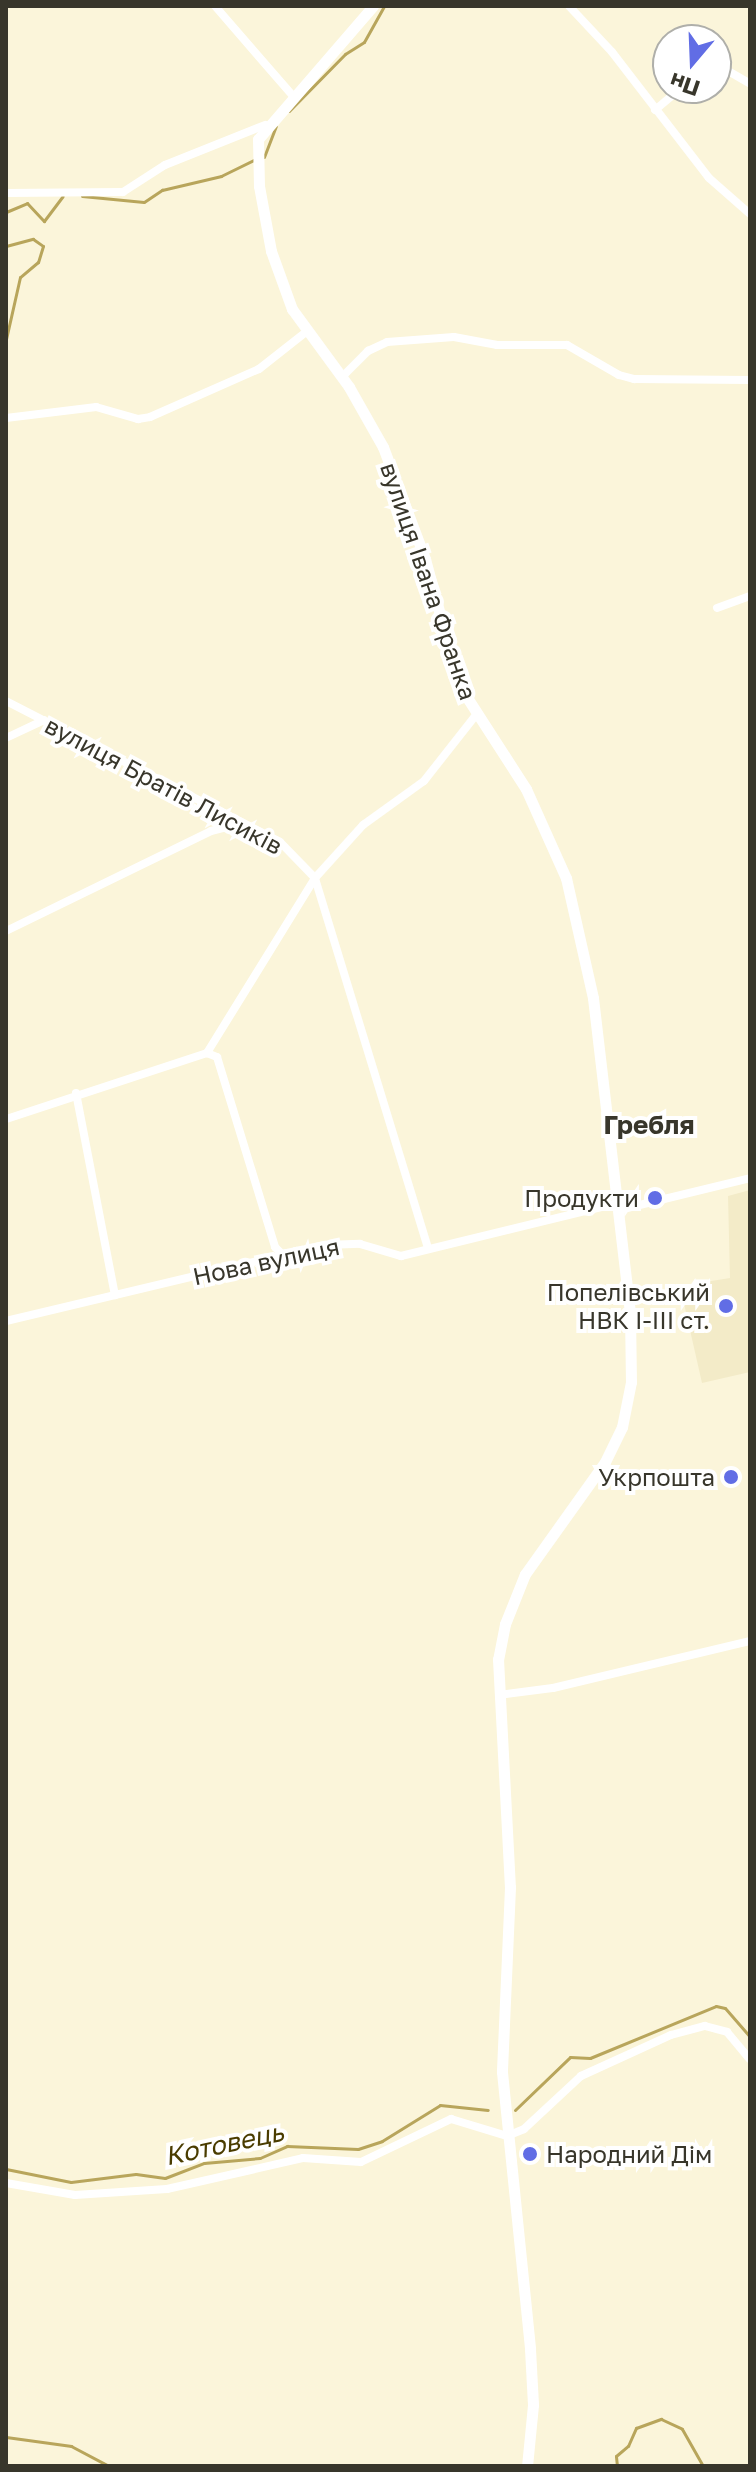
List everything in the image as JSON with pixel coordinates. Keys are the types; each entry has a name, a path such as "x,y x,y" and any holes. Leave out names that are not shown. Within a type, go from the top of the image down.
{"main road":[{"name":"вулиця Івана Франка","path":"373,6 265,125 256,154 258,174 281,284 306,332 342,377 383,447 414,526 459,685 526,789 573,901 593,998 632,1356 627,1411 605,1462 520,1585 505,1624 499,1695 510,1887 502,2072 530,2349 531,2424 527,2466"}],"street":[{"path":"215,6 292,95"},
{"path":"569,6 612,52 709,178 750,214"},
{"path":"732,73 750,84"},
{"path":"655,110 662,104"},
{"path":"6,193 123,192 165,165 265,125"},
{"path":"6,418 96,407 138,419 150,417 259,369 306,332"},
{"path":"342,377 368,351 387,342 454,337 497,345 567,345 619,375 634,379 750,380"},
{"path":"717,608 750,596"},
{"name":"вулиця Братів Лисиків","path":"6,701 280,842 315,878"},
{"path":"6,1119 76,1093 207,1053 315,878 339,846 412,793 476,715"},
{"path":"6,738 44,720"},
{"path":"6,931 211,831 241,824"},
{"path":"315,878 428,1248"},
{"path":"214,1044 275,1247 283,1255"},
{"path":"207,1053 217,1057"},
{"path":"76,1093 115,1295"},
{"name":"Нова вулиця","path":"6,1321 343,1242 401,1256 750,1178"},
{"path":"499,1695 553,1688 750,1641"},
{"path":"6,2183 75,2195 167,2189 303,2158 361,2162 451,2119 507,2136 524,2129 581,2076 690,2029 727,2032 750,2059"}],"shaded area":[{"path":"750,1190 750,1372 702,1383 680,1286 730,1278 728,1196"}],"waterway":[{"path":"289,111 345,54 364,42 384,6"},
{"path":"264,157 276,126"},
{"path":"82,196 144,202 162,190 221,176 256,159"},
{"path":"6,212 27,203 44,221 63,196"},
{"path":"6,246 33,239 43,246 38,262 20,277 6,339"},
{"name":"Котовець","path":"515,2110 570,2057 590,2058 716,2006 725,2008 750,2037"},
{"name":"Котовець","path":"6,2169 71,2182 136,2174 165,2178 204,2163 260,2158 287,2146 358,2149 382,2141 440,2105 488,2110"},
{"path":"617,2466 616,2456 628,2446 636,2428 661,2419 682,2429 703,2466"},
{"path":"6,2437 71,2446 109,2466"},
{"path":"750,2440 750,2454"}],"place":[{"name":"Продукти","path":"655,1198"},
{"name":"Попелівський НВК І-ІІІ ст.","path":"726,1306"},
{"name":"Укрпошта","path":"731,1477"},
{"name":"Народний Дім","path":"530,2154"}],"district":[{"name":"Гребля","path":"649,1125"}]}
